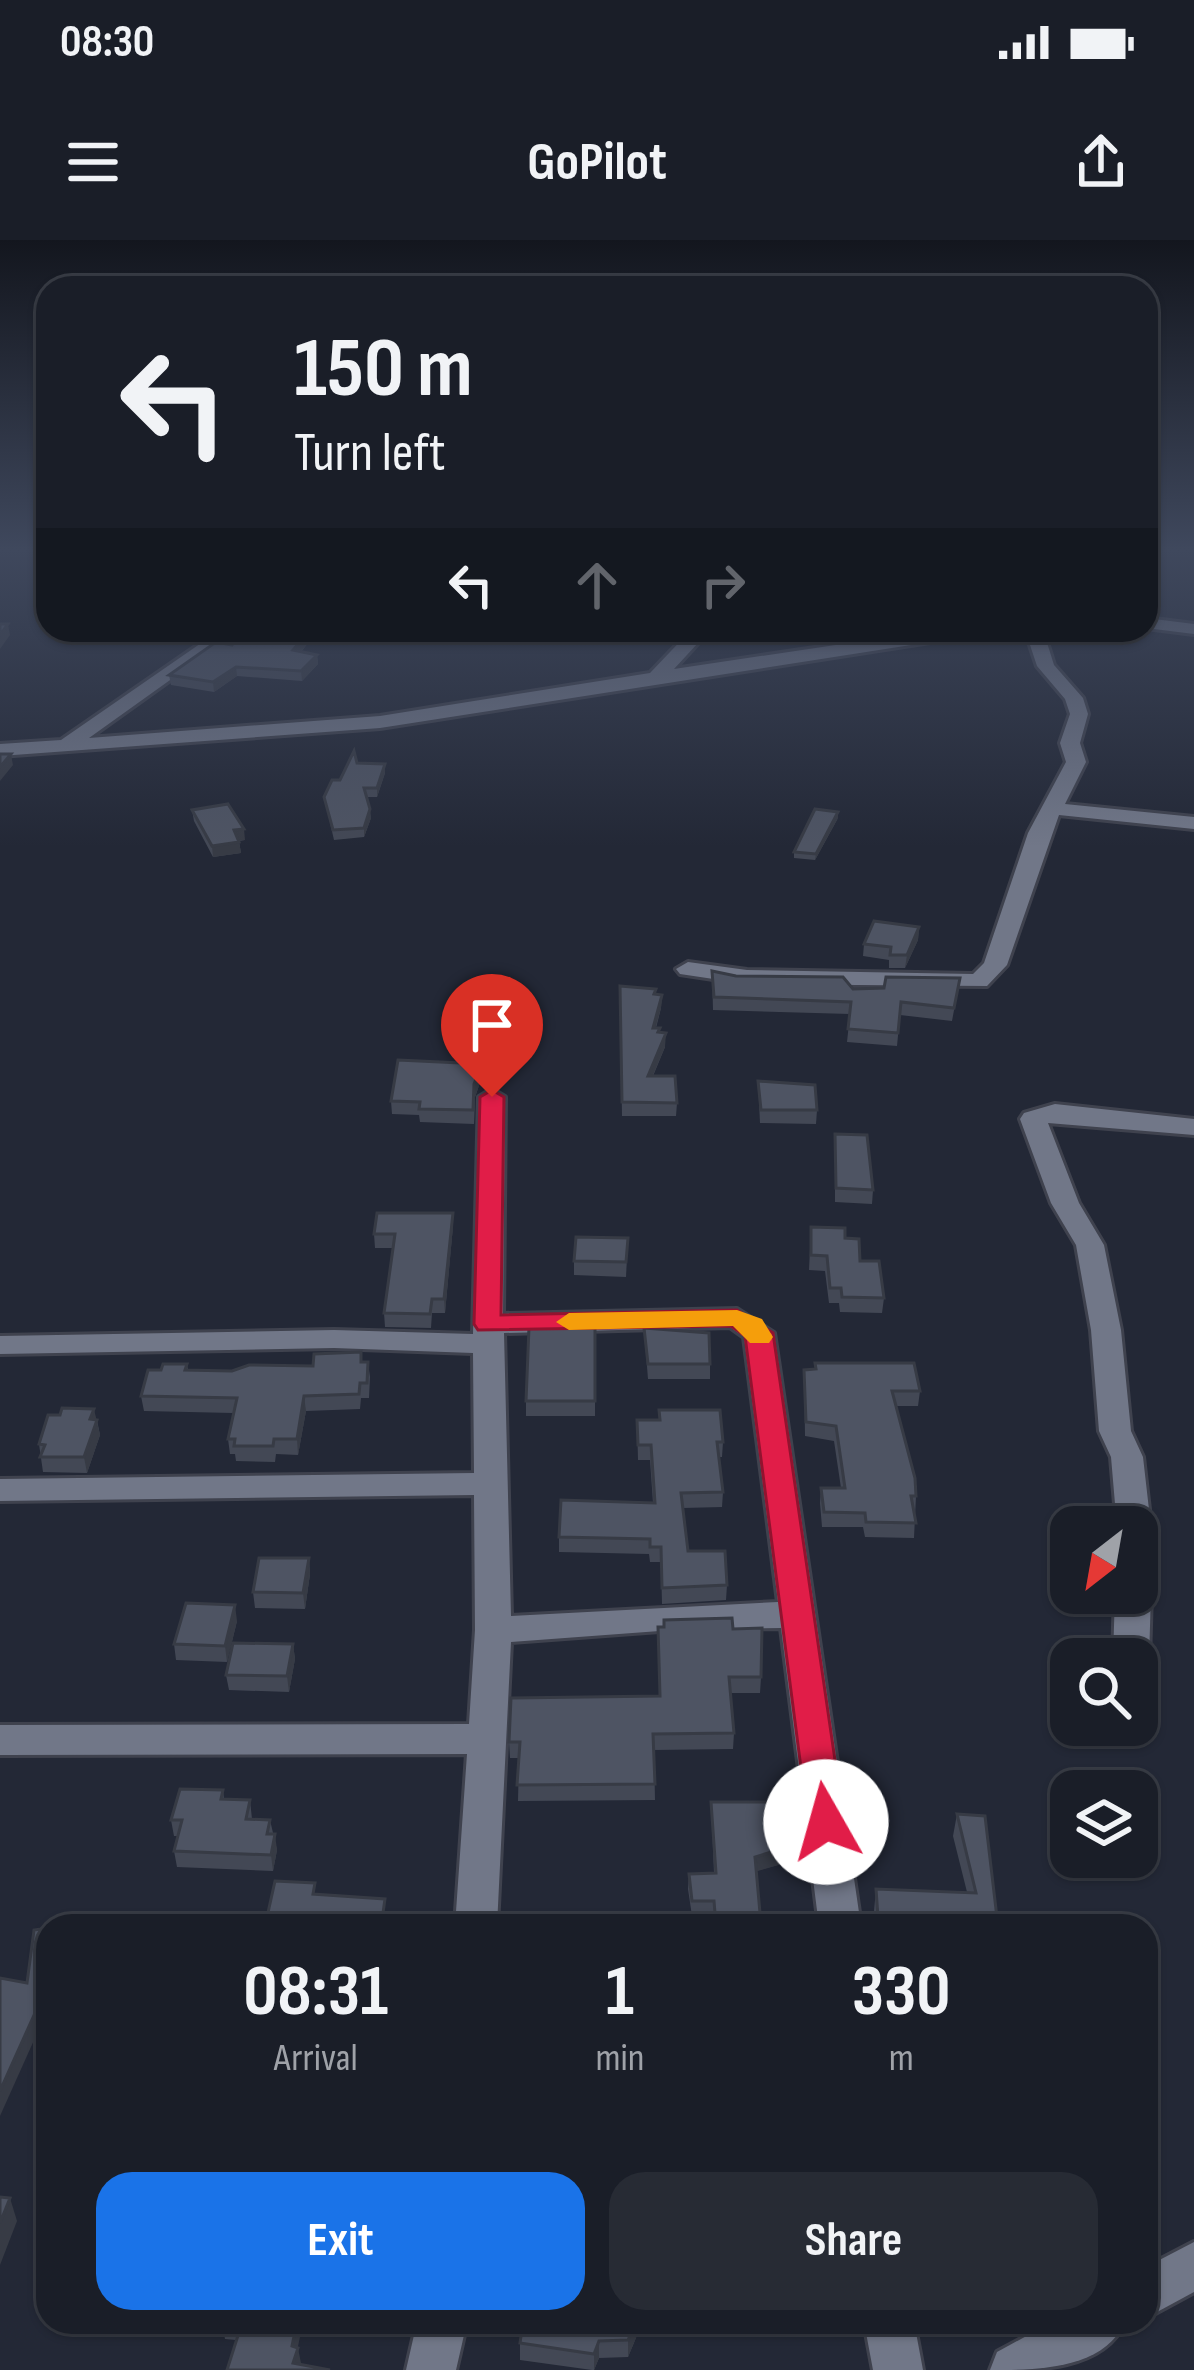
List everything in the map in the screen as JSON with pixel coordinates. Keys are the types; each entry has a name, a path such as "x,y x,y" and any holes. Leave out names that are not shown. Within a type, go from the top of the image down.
{"street":[{"path":"63,747 205,648"},
{"path":"657,676 683,648"},
{"path":"0,750 380,722 848,648"},
{"path":"688,969 747,977 980,980 994,964 1040,832 1056,809 1076,762 1070,743 1079,714 1074,698 1046,666 1040,648"},
{"path":"1056,809 1194,823"},
{"path":"476,1914 483,1739 493,1630 487,1334 492,1097"},
{"path":"1132,1506 1127,1457 1114,1431 1106,1330 1090,1245 1065,1203 1034,1119 1055,1112 1194,1127"},
{"path":"0,1345 487,1334 737,1318 753,1325 759,1333 800,1615 838,1914"},
{"path":"0,1490 493,1484"},
{"path":"493,1630 673,1617 800,1615"},
{"path":"0,1740 483,1739"},
{"path":"1158,2287 1194,2265"},
{"path":"431,2370 439,2334"},
{"path":"891,2334 898,2370"},
{"path":"1016,2370 1079,2334"}],"building":[{"path":"207,648 294,648 317,655 301,671 236,667 213,682 169,675"},
{"path":"354,751 357,763 385,764 377,788 364,788 370,809 364,828 333,830 324,797 332,780 340,780"},
{"path":"228,804 244,829 234,830 239,842 212,846 192,810"},
{"path":"815,809 838,812 816,854 794,852"},
{"path":"874,921 919,927 907,955 890,955 891,947 864,944"},
{"path":"712,971 736,976 843,977 853,989 884,988 886,977 960,978 954,1008 901,1002 898,1033 848,1029 851,1002 714,997"},
{"path":"620,986 656,989 654,994 662,995 653,1028 666,1033 648,1076 675,1076 677,1103 622,1102"},
{"path":"398,1060 482,1064 474,1084 473,1110 419,1109 420,1102 391,1101"},
{"path":"758,1081 815,1085 817,1110 761,1110"},
{"path":"835,1134 867,1135 873,1190 836,1188"},
{"path":"377,1213 453,1213 444,1299 432,1299 430,1314 384,1313 395,1234 374,1234"},
{"path":"811,1227 845,1228 845,1238 859,1239 860,1261 879,1261 884,1298 842,1297 841,1288 830,1288 827,1256 811,1255"},
{"path":"576,1237 628,1238 626,1262 574,1261"},
{"path":"529,1327 595,1328 595,1401 526,1401"},
{"path":"644,1328 709,1333 710,1364 648,1364"},
{"path":"361,1352 361,1362 368,1362 367,1383 360,1383 359,1394 304,1396 297,1439 274,1439 273,1446 234,1446 235,1439 228,1439 237,1398 141,1396 148,1370 161,1370 163,1364 187,1364 185,1370 232,1371 249,1365 313,1366 314,1354"},
{"path":"815,1363 914,1363 920,1391 892,1391 915,1478 916,1496 911,1496 916,1523 866,1522 865,1513 824,1512 821,1488 845,1488 836,1426 806,1422 804,1370 816,1369"},
{"path":"62,1408 94,1409 90,1419 97,1420 84,1457 40,1457 48,1415 60,1415"},
{"path":"659,1410 720,1410 723,1442 717,1442 723,1492 681,1493 688,1551 725,1551 727,1585 662,1588 661,1547 650,1547 650,1539 559,1537 561,1500 655,1503 651,1445 638,1445 637,1420 660,1420"},
{"path":"259,1558 309,1558 303,1593 253,1592"},
{"path":"186,1603 235,1605 225,1646 174,1644"},
{"path":"732,1618 733,1629 762,1628 761,1677 729,1677 734,1733 653,1734 655,1784 517,1785 520,1742 509,1742 511,1698 660,1696 658,1627 664,1627 664,1620"},
{"path":"233,1643 293,1644 287,1676 226,1675"},
{"path":"180,1789 223,1790 221,1799 250,1800 246,1819 270,1820 267,1834 275,1834 271,1855 174,1851 182,1820 171,1820"},
{"path":"711,1802 787,1802 795,1838 791,1846 755,1857 760,1914 715,1914 714,1901 692,1901 689,1874 716,1873"},
{"path":"957,1814 985,1816 997,1914 878,1914 876,1889 976,1893"},
{"path":"275,1881 315,1883 313,1894 385,1899 383,1913 401,1914 268,1914"},
{"path":"34,1930 36,2011 0,2091 0,1978 27,1983"},
{"path":"0,2197 10,2198 0,2223"},
{"path":"238,2334 294,2334 292,2346 298,2348 293,2363 330,2370 227,2370"},
{"path":"521,2334 631,2334 628,2340 599,2341 594,2354 520,2343"}],"slow traffic":[{"path":"569,1322 737,1318 753,1325 759,1337"}],"route":[{"path":"492,1097 488,1324 737,1318 759,1333 826,1822"}]}
